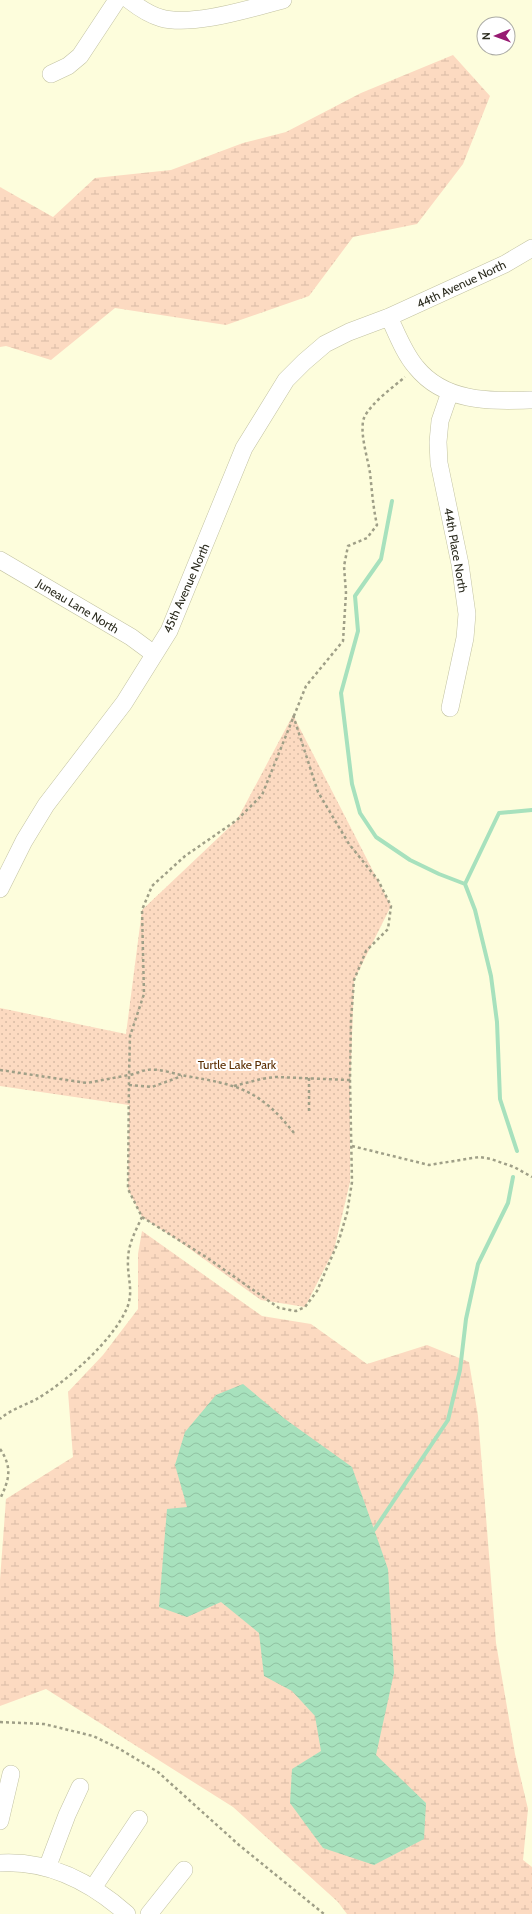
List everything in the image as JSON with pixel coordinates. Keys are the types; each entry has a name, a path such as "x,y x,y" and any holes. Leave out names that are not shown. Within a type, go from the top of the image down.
{"street":[{"path":"51,74 68,66 80,56 118,0"},
{"path":"129,0 138,7 162,18 188,20 214,16 283,0"},
{"name":"44th Avenue North","path":"389,316 505,264 532,248"},
{"path":"389,316 403,347 416,368 432,382 450,392 481,400 532,400"},
{"name":"45th Avenue North","path":"0,889 24,841 46,805 124,703 168,631 244,448 286,380 325,344 349,332 389,316"},
{"name":"44th Place North","path":"450,392 440,421 438,449 439,463 460,564 467,614 465,638 450,708"},
{"name":"Juneau Lane North","path":"0,560 131,637 154,654"},
{"path":"0,1821 10,1774"},
{"path":"47,1868 67,1815 80,1787"},
{"path":"93,1888 139,1819"},
{"path":"0,1863 33,1864 61,1871 93,1888 127,1914"},
{"path":"149,1914 184,1870"}],"path":[{"path":"293,715 303,751 318,792 349,844 378,880 392,906 388,929 366,951 354,980 351,1020 350,1080 352,1182 347,1213 339,1240 317,1291 304,1307 296,1311 279,1308 206,1257 142,1217 128,1189 130,1036 144,994 142,910 152,886 185,856 237,820 262,795 293,715 306,686 343,641 346,593 344,566 348,546 367,538 377,525 372,503 370,475 363,435 364,419 375,404 416,368"},
{"path":"0,1070 87,1084 148,1070 221,1082 245,1089 267,1103 281,1116 294,1133"},
{"path":"129,1085 152,1087 183,1075"},
{"path":"234,1086 261,1078 350,1080"},
{"path":"309,1078 309,1111"},
{"path":"352,1146 429,1165 479,1157 514,1167 532,1177"},
{"path":"0,1419 5,1414 36,1399 81,1366 111,1333 127,1308 131,1288 128,1260 130,1244 142,1217"},
{"path":"0,1449 6,1457 9,1479 0,1499"},
{"path":"0,1722 44,1724 92,1736 118,1748 158,1772 239,1845 324,1914"}],"green space":[{"path":"453,55 490,96 463,164 417,224 353,237 309,296 226,325 115,308 51,360 6,346 0,347 0,187 53,217 95,178 171,170 243,143 286,132 361,93"},
{"name":"Turtle Lake Park","path":"293,715 391,906 354,980 350,1091 350,1182 334,1250 305,1307 261,1300 176,1239 142,1217 128,1189 129,1105 0,1086 0,1008 126,1034 142,910 237,820"},
{"path":"142,1231 262,1316 311,1324 367,1364 427,1345 469,1362 478,1416 496,1643 515,1754 528,1809 523,1860 532,1867 532,1914 347,1914 338,1902 233,1807 46,1689 0,1706 0,1580 6,1499 73,1457 68,1392 103,1355 138,1309 138,1254"}],"water":[{"path":"243,1384 285,1419 352,1467 388,1569 394,1673 376,1755 426,1803 424,1839 374,1865 323,1848 290,1803 292,1769 321,1751 315,1716 292,1691 264,1676 259,1633 221,1602 187,1617 159,1607 167,1509 187,1507 175,1465 185,1432 216,1395"}],"waterway":[{"path":"392,501 381,559 355,596 358,631 341,693 352,784 360,813 376,837 410,860 439,874 465,884 475,910 491,976 497,1022 500,1099 517,1151"},
{"path":"465,884 499,813 532,810"},
{"path":"374,1530 448,1420 460,1370 466,1319 478,1264 508,1203 513,1177"}]}
